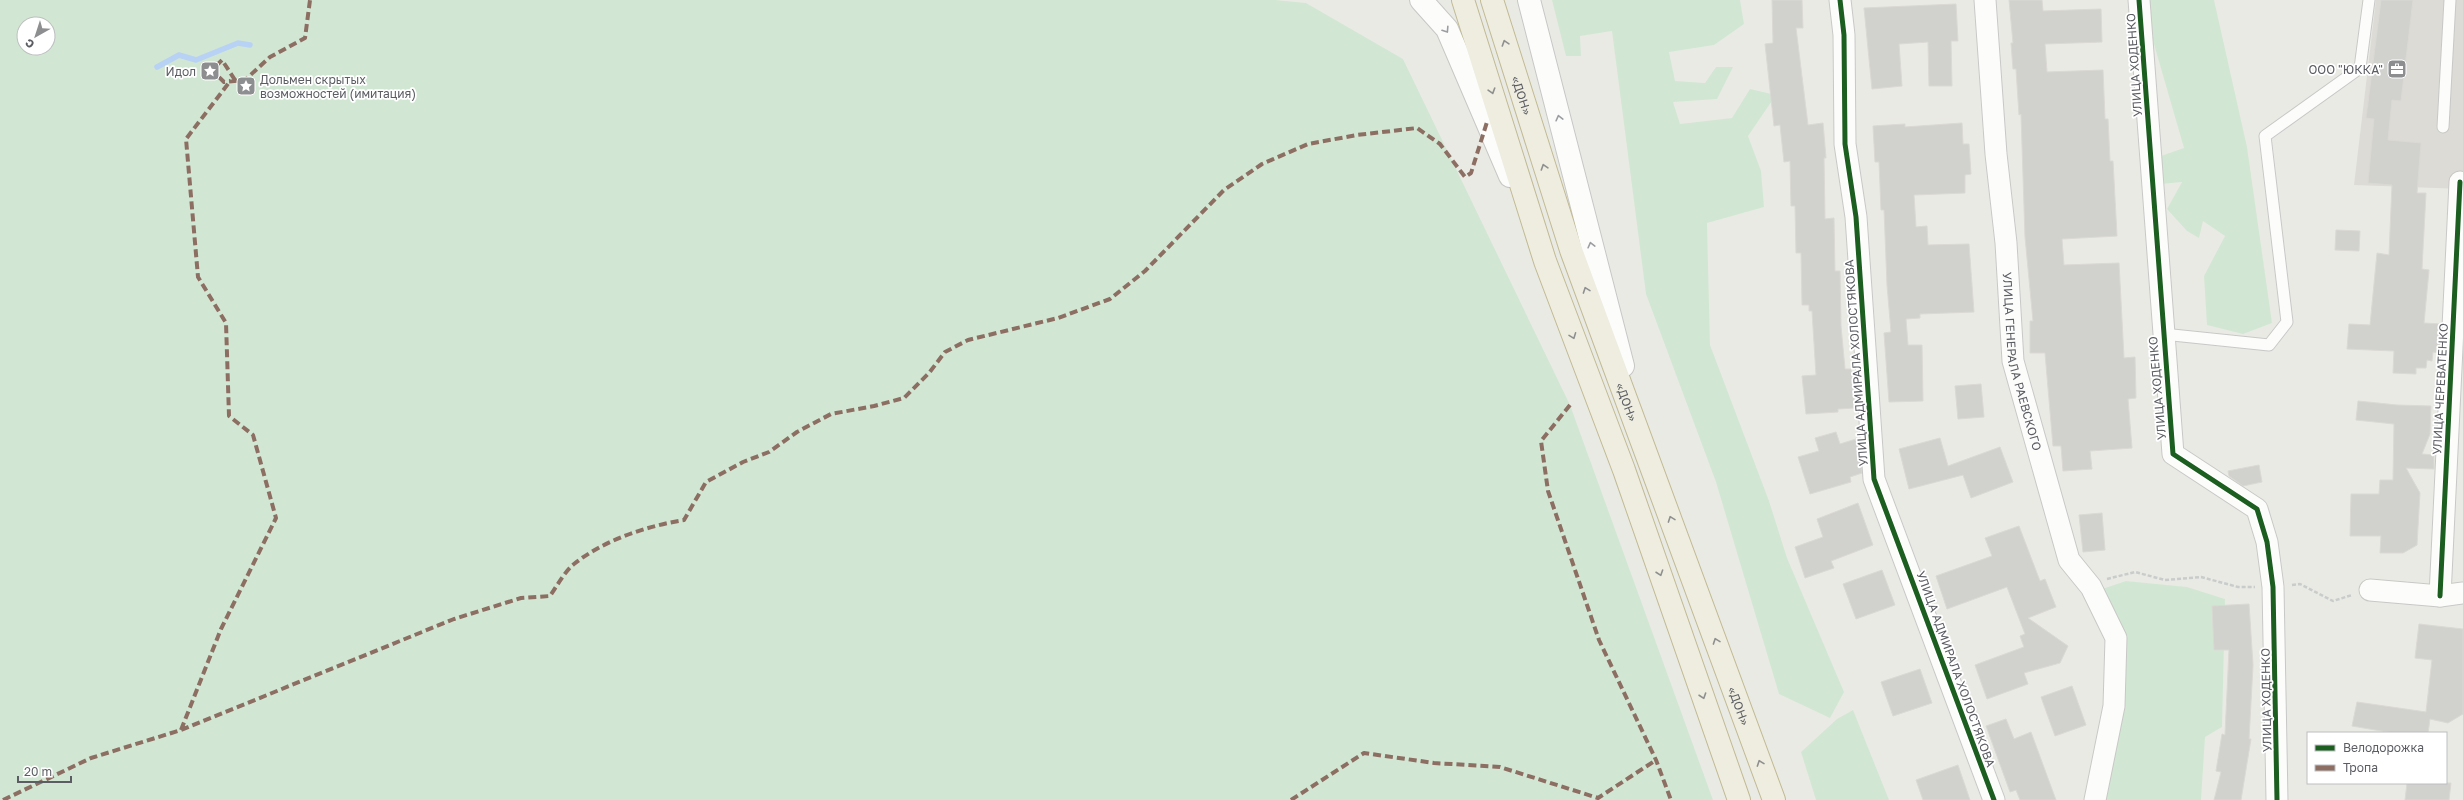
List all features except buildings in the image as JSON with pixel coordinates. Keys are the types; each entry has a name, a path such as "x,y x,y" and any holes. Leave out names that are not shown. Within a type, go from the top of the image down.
{"highway":[{"path":"1463,0 1545,261 1624,470 1739,800"},
{"name":"«ДОН»","path":"1492,0 1571,250 1774,800"}],"main road":[{"path":"1421,0 1447,29 1545,261"},
{"path":"1529,0 1604,299 1648,458"}],"street":[{"name":"УЛИЦА АДМИРАЛА ХОЛОСТЯКОВА","path":"1840,0 1844,35 1844,144 1856,217 1874,479 1994,800"},
{"name":"УЛИЦА ГЕНЕРАЛА РАЕВСКОГО","path":"1985,0 1996,154 2006,243 2013,361 2069,560 2091,587 2116,638 2114,706 2094,800"},
{"name":"УЛИЦА ХОДЕНКО","path":"2139,0 2173,454 2257,509 2267,542 2273,587 2277,800"},
{"name":"УЛИЦА ЧЕРЕВАТЕНКО","path":"2440,596 2460,182"},
{"path":"2370,590 2440,596 2463,593"}],"lane":[{"path":"2163,334 2269,345 2287,322 2266,136 2360,68 2369,0"},
{"path":"2443,127 2450,0"}],"path":[{"path":"2091,587 2134,572 2165,580 2201,577 2238,587 2273,587 2300,584 2333,601 2370,590"}],"shaded area":[{"path":"2376,0 2463,0 2463,189 2354,185"}],"green space":[{"path":"0,0 1275,0 1306,3 1403,59 1570,405 1713,800 0,800"},
{"path":"1552,0 1740,0 1744,24 1714,45 1669,52 1675,81 1705,83 1716,67 1733,67 1717,99 1673,102 1680,124 1732,118 1750,89 1776,95 1748,136 1761,171 1764,207 1707,223 1710,345 1769,501 1787,558 1844,692 1830,718 1779,694 1716,482 1646,294 1612,31 1580,36 1581,56 1566,56"},
{"path":"2145,0 2214,0 2247,147 2272,323 2243,334 2207,325 2204,276 2225,236 2203,221 2199,238 2187,231 2167,209 2182,182 2161,184 2155,158 2184,148 2145,13"},
{"path":"2126,581 2187,587 2225,599 2222,727 2205,737 2201,800 2103,800 2125,652 2099,590"},
{"path":"1853,710 1889,800 1816,800 1801,752 1837,719"}],"waterway":[{"path":"157,67 179,55 196,60 238,43 250,45"}],"marked path":[{"path":"235,80 222,60 212,70 224,82 245,80 270,57 305,38 310,0"},
{"path":"181,730 221,629 276,518 253,435 229,416 226,323 198,277 186,139 231,80"},
{"path":"3,800 91,758 181,730 454,619 521,598 550,596 571,567 586,555 626,535 655,526 684,520 706,482 743,462 769,452 797,432 831,414 874,406 904,398 929,373 945,352 968,340 1058,318 1110,299 1145,271 1224,190 1262,164 1308,144 1357,135 1417,128 1440,144 1465,177 1471,173 1487,122"},
{"path":"1570,405 1541,441 1548,491 1599,640 1656,760 1671,800"},
{"path":"1291,800 1364,753 1434,763 1500,767 1598,798 1656,760"}],"cycle path":[{"path":"1840,0 1844,35 1845,144 1856,217 1874,479 1994,800"},
{"path":"2139,0 2173,454 2257,509 2267,542 2273,587 2277,800"},
{"path":"2440,596 2460,182"}],"place":[{"name":"ООО \"ЮККА\"","path":"2397,69"},
{"name":"Идол","path":"210,71"},
{"name":"Дольмен скрытых возможностей (имитация)","path":"246,86"}]}
